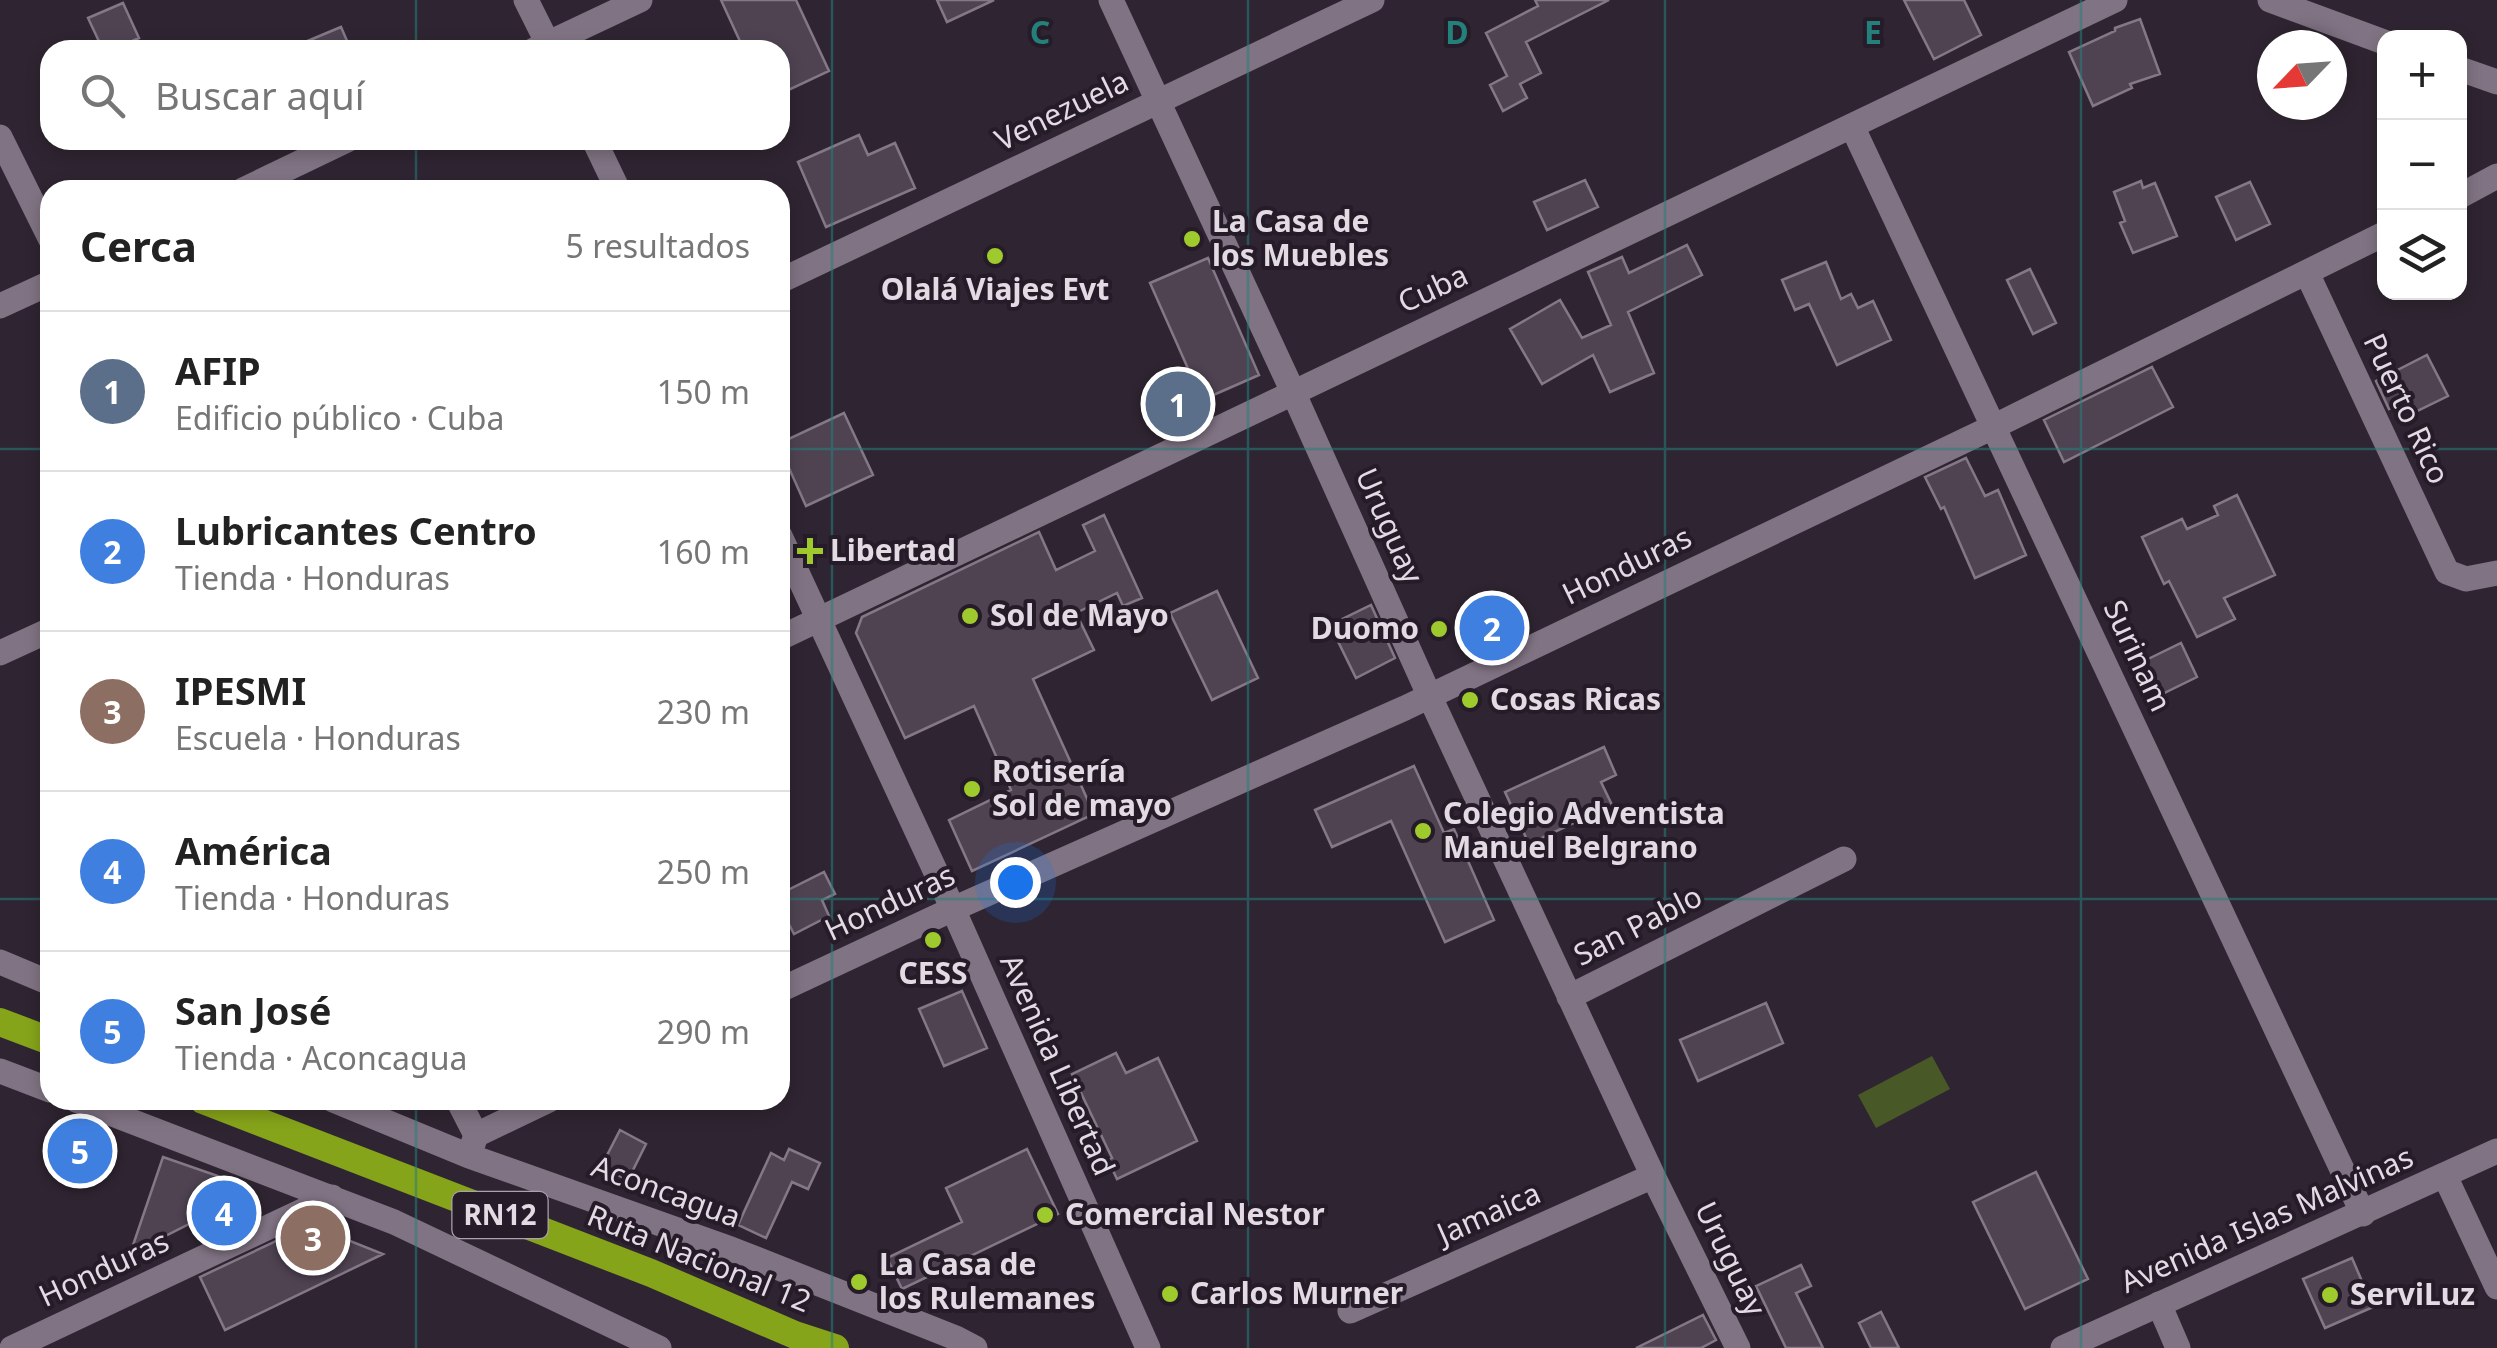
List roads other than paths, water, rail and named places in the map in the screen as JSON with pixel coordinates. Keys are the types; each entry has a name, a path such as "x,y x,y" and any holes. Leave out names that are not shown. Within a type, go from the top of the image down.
{"highway":[{"path":"0,1022 40,1037"},
{"name":"Ruta Nacional 12","path":"229,1110 835,1348"}],"street":[{"path":"526,0 541,40"},
{"path":"560,40 640,0"},
{"name":"Uruguay","path":"1111,0 1430,697 1653,1176 1738,1348"},
{"name":"Venezuela","path":"790,276 1372,0"},
{"name":"Cuba","path":"790,633 2115,0"},
{"path":"2270,0 2377,39"},
{"path":"2467,71 2497,82"},
{"name":"Surinam","path":"1852,126 2362,1214"},
{"path":"0,137 40,218"},
{"path":"265,180 326,150"},
{"path":"599,150 613,180"},
{"path":"2467,192 2497,176"},
{"name":"Honduras","path":"790,985 1430,697 2377,238"},
{"name":"Puerto Rico","path":"2307,274 2446,572 2466,578 2497,573"},
{"path":"0,306 40,288"},
{"name":"Avenida Libertad","path":"790,558 953,909 1148,1348"},
{"path":"0,653 40,635"},
{"name":"San Pablo","path":"1570,996 1844,859"},
{"path":"0,962 40,978"},
{"path":"0,1072 40,1086"},
{"path":"102,1110 394,1222 659,1348"},
{"name":"Aconcagua","path":"364,1110 472,1145 975,1348"},
{"path":"461,1110 472,1145 531,1110"},
{"name":"Avenida Islas Malvinas","path":"2063,1348 2497,1151"},
{"name":"Jamaica","path":"1350,1312 1653,1176"},
{"path":"2446,1176 2497,1288"},
{"name":"Honduras","path":"12,1348 332,1197"},
{"path":"2159,1304 2178,1348"}],"place":[{"name":"La Casa de los Muebles","path":"1192,239"},
{"name":"Olalá Viajes Evt","path":"995,256"},
{"name":"AFIP","path":"1178,404"},
{"name":"Libertad","path":"810,551"},
{"name":"Sol de Mayo","path":"970,616"},
{"name":"Lubricantes Centro","path":"1492,628"},
{"name":"Duomo","path":"1439,629"},
{"name":"Cosas Ricas","path":"1470,700"},
{"name":"Rotisería Sol de mayo","path":"972,789"},
{"name":"Colegio Adventista Manuel Belgrano","path":"1423,831"},
{"name":"CESS","path":"933,940"},
{"name":"San José","path":"80,1151"},
{"name":"América","path":"224,1213"},
{"name":"Comercial Nestor","path":"1045,1215"},
{"name":"IPESMI","path":"313,1238"},
{"name":"La Casa de los Rulemanes","path":"859,1282"},
{"name":"Carlos Murner","path":"1170,1294"},
{"name":"ServiLuz","path":"2330,1295"}]}
